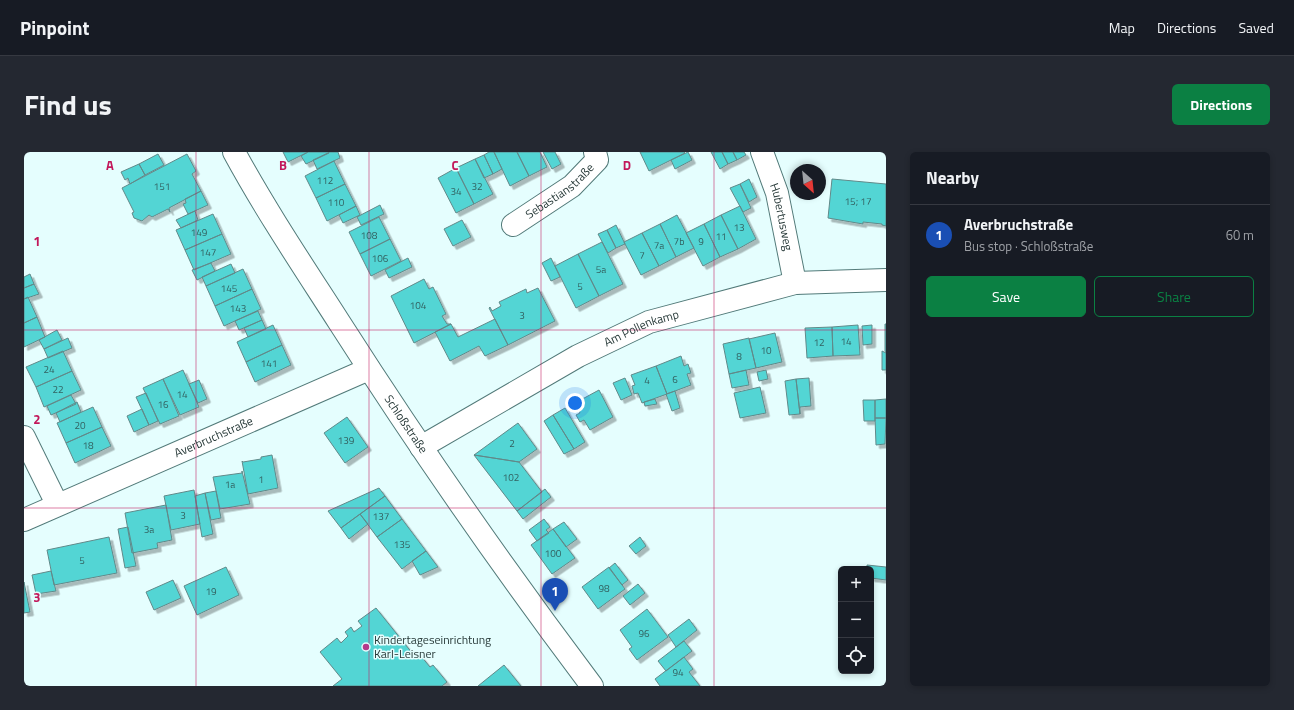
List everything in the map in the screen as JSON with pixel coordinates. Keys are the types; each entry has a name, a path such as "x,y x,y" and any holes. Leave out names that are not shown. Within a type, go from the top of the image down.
{"street":[{"name":"Schloßstraße","path":"234,152 260,200 421,447 535,611 592,686"},
{"name":"Sebastianstraße","path":"512,225 572,186 597,160 595,152"},
{"name":"Hubertusweg","path":"762,152 777,193 795,283"},
{"name":"Am Pollenkamp","path":"421,447 578,356 650,322 795,283 886,280"},
{"name":"Averbruchstraße","path":"24,520 57,504 369,369"},
{"path":"24,437 57,504"}],"building":[{"path":"283,152 308,152 288,162"},
{"path":"308,152 329,153 306,164 301,156"},
{"path":"330,152 338,152 340,158 317,169 313,160"},
{"path":"489,152 494,152 502,169 493,174 484,155"},
{"path":"494,152 517,152 529,176 510,186"},
{"path":"517,152 540,152 547,167 529,176"},
{"path":"543,152 555,152 561,164 552,169"},
{"path":"640,152 684,152 685,153 649,171"},
{"path":"688,152 692,160 675,169 671,160"},
{"path":"711,152 722,152 728,164 720,169"},
{"path":"722,152 733,152 737,160 728,164"},
{"path":"733,152 744,152 746,155 737,160"},
{"path":"158,154 164,165 145,175 139,164"},
{"path":"187,154 196,171 192,174 201,191 169,208 170,212 168,209 152,217 149,215 142,221 134,218 132,213 134,212 122,188"},
{"path":"484,155 493,174 484,178 475,159"},
{"path":"475,159 493,194 474,204 456,168"},
{"path":"334,161 345,184 316,198 305,176"},
{"path":"139,164 145,175 130,184 128,178 125,180 121,172"},
{"path":"456,168 474,204 456,213 438,178"},
{"path":"749,179 757,197 749,202 740,184"},
{"path":"832,179 886,184 886,226 882,224 863,222 863,224 828,218"},
{"path":"345,184 356,206 327,221 316,198"},
{"path":"740,184 751,208 743,212 730,188"},
{"path":"201,191 208,205 188,214 183,204 186,203 185,199"},
{"path":"380,205 384,214 361,225 357,217"},
{"path":"356,206 360,215 343,223 339,215"},
{"path":"740,206 756,239 738,249 721,215"},
{"path":"195,211 198,220 181,228 176,220"},
{"path":"213,214 222,234 185,250 176,230"},
{"path":"677,215 694,248 676,257 660,224"},
{"path":"721,215 738,249 720,257 704,224"},
{"path":"379,217 390,239 360,254 349,232"},
{"path":"462,220 471,237 453,246 444,229"},
{"path":"660,224 676,257 659,266 642,233"},
{"path":"704,224 720,257 703,266 686,233"},
{"path":"616,225 625,244 616,248 607,230"},
{"path":"607,230 616,248 608,253 598,234"},
{"path":"642,233 659,266 641,275 624,242"},
{"path":"222,234 231,254 194,270 185,250"},
{"path":"390,239 401,261 371,276 360,254"},
{"path":"602,242 623,284 599,296 578,254"},
{"path":"578,254 599,296 576,308 555,266"},
{"path":"408,258 412,267 389,278 385,270"},
{"path":"551,258 560,277 551,281 542,263"},
{"path":"211,263 215,271 197,280 192,270"},
{"path":"231,264 235,273 206,286 202,277"},
{"path":"243,269 252,289 215,306 206,286"},
{"path":"30,274 34,284 24,288 24,277"},
{"path":"424,279 429,289 433,287 446,314 442,316 447,324 451,324 414,343 391,296"},
{"path":"34,284 39,294 24,299 24,288"},
{"path":"538,288 555,321 508,345 489,308 490,307 492,311 501,306 499,302 526,289 527,293"},
{"path":"252,289 261,309 224,326 215,306"},
{"path":"28,297 37,317 24,323 24,299"},
{"path":"258,311 262,320 239,330 235,321"},
{"path":"37,317 45,337 24,347 24,323"},
{"path":"495,319 508,345 485,356 479,346 450,361 435,332 451,324 458,337"},
{"path":"262,320 266,329 248,337 244,328"},
{"path":"886,324 886,353 885,351"},
{"path":"273,325 282,345 246,362 237,342"},
{"path":"858,325 860,355 833,356 832,327"},
{"path":"872,325 872,344 863,345 862,326"},
{"path":"832,327 833,356 807,358 805,328"},
{"path":"57,330 62,340 44,349 39,340"},
{"path":"775,333 782,362 756,368 749,339"},
{"path":"68,338 72,348 48,358 44,349"},
{"path":"749,338 756,368 729,374 723,344"},
{"path":"282,345 291,365 255,382 246,362"},
{"path":"63,351 72,371 36,387 26,367"},
{"path":"882,351 886,353 886,370 882,370"},
{"path":"681,356 684,366 688,364 691,373 687,374 691,385 667,394 656,366"},
{"path":"656,366 667,394 642,403 638,393 634,394 632,386 635,385 631,375"},
{"path":"183,370 199,407 180,415 163,379"},
{"path":"746,370 749,385 732,388 729,374"},
{"path":"766,370 768,379 759,381 757,372"},
{"path":"72,371 81,390 44,407 36,387"},
{"path":"625,378 632,395 621,400 613,383"},
{"path":"809,378 811,406 800,407 800,414 796,379"},
{"path":"163,379 179,416 160,424 143,388"},
{"path":"796,379 800,414 789,415 785,381"},
{"path":"199,380 207,399 198,403 189,384"},
{"path":"760,387 766,413 740,418 734,393"},
{"path":"599,390 613,417 590,430 584,420 580,422 576,415 580,413 575,403"},
{"path":"675,391 680,408 672,411 666,394"},
{"path":"146,393 158,421 149,425 136,397"},
{"path":"71,395 76,404 51,415 47,406"},
{"path":"655,399 657,404 645,406 644,402"},
{"path":"886,399 886,418 875,418 875,400"},
{"path":"863,400 875,400 875,421 864,421"},
{"path":"77,402 81,412 60,422 56,413"},
{"path":"93,407 102,427 66,443 57,423"},
{"path":"565,408 585,442 574,449 553,415"},
{"path":"142,409 149,425 134,432 127,416"},
{"path":"553,415 574,449 564,454 544,421"},
{"path":"347,417 368,447 345,463 324,433"},
{"path":"875,418 886,418 885,444 876,445"},
{"path":"518,423 537,449 519,462 474,455"},
{"path":"102,427 111,446 75,463 66,443"},
{"path":"272,455 278,488 248,494 242,461 261,459 261,457"},
{"path":"474,455 519,462 542,492 517,511"},
{"path":"242,471 250,504 220,509 213,477 242,473"},
{"path":"379,488 385,496 341,528 328,511"},
{"path":"545,489 551,497 523,519 517,511"},
{"path":"194,490 200,524 171,530 164,496"},
{"path":"216,491 221,518 211,520 205,493"},
{"path":"205,493 213,534 202,537 195,496"},
{"path":"385,496 402,519 377,537 360,514"},
{"path":"166,505 172,540 157,543 158,548 132,553 125,513"},
{"path":"360,514 368,524 349,539 341,528"},
{"path":"402,519 426,551 402,569 377,537"},
{"path":"544,519 550,527 546,530 549,533 537,541 529,530"},
{"path":"564,522 577,539 566,547 553,529"},
{"path":"128,527 136,566 125,568 118,529"},
{"path":"553,529 575,558 552,574 531,545"},
{"path":"109,537 117,573 54,585 47,550"},
{"path":"640,537 646,546 636,554 629,546"},
{"path":"426,551 438,567 420,575 412,561"},
{"path":"615,563 628,580 622,585 609,568"},
{"path":"867,565 886,567 886,580 874,578 874,566"},
{"path":"226,567 239,595 197,615 184,586"},
{"path":"609,567 625,589 598,609 582,587"},
{"path":"51,571 56,591 36,594 32,575"},
{"path":"173,580 181,598 154,610 146,592"},
{"path":"24,582 30,612 24,613"},
{"path":"638,584 645,593 630,605 623,596"},
{"name":"Kindertageseinrichtung Karl-Leisner","path":"376,608 417,659 421,656 430,667 433,665 447,682 442,686 333,686 342,679 320,652 337,638 341,643 348,636 345,632 351,627 354,632 362,626 358,621"},
{"path":"647,609 668,637 637,660 629,649 632,647 620,630"},
{"path":"689,619 697,630 676,647 668,635"},
{"path":"684,641 692,651 666,671 658,661"},
{"path":"684,657 693,669 689,672 700,686 660,686 655,679"},
{"path":"504,665 521,686 478,686"}],"place":[{"name":"Averbruchstraße","path":"555,611"},
{"name":"Kindertageseinrichtung Karl-Leisner","path":"366,647"}]}
